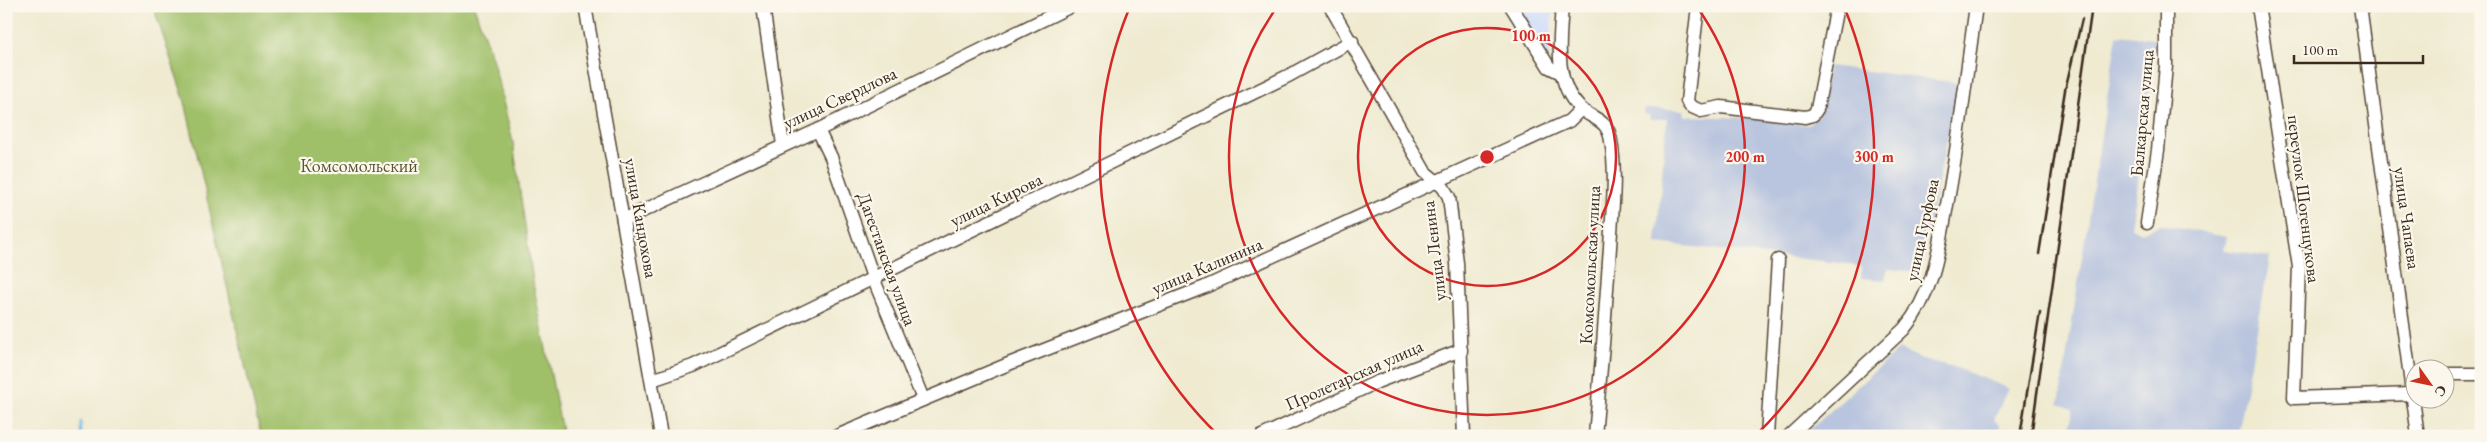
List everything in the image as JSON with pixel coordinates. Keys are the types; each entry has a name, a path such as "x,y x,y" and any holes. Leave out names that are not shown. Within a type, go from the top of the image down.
{"street":[{"name":"улица Кандохова","path":"585,6 661,436"},
{"path":"763,6 783,145"},
{"name":"улица Свердлова","path":"623,220 818,130 1070,6"},
{"name":"улица Ленина","path":"1330,6 1425,172 1437,181 1449,197 1456,263 1464,436"},
{"path":"1511,6 1549,67 1562,73"},
{"path":"1562,6 1559,53 1562,73 1571,96 1581,109"},
{"path":"1698,6 1689,97 1687,101 1690,106 1701,111 1721,107 1805,117 1813,114 1817,109 1837,6"},
{"name":"улица Гурфова","path":"1789,436 1904,329 1918,310 1927,293 1938,254 1954,166 1976,6"},
{"name":"Балкарская улица","path":"2147,223 2158,150 2166,66 2166,6"},
{"name":"переулок Шогенцукова","path":"2258,6 2299,267 2294,398 2404,394"},
{"name":"улица Чапаева","path":"2360,6 2411,360"},
{"name":"улица Кирова","path":"652,380 693,366 874,280 1352,42"},
{"name":"улица Калинина","path":"837,436 1205,287 1569,121 1581,109"},
{"name":"Комсомольская улица","path":"1581,109 1603,124 1609,134 1613,152 1608,270 1595,436"},
{"name":"Дагестанская улица","path":"818,130 831,157 874,280 923,400"},
{"path":"1767,436 1778,260"},
{"name":"Пролетарская улица","path":"1262,436 1362,388 1439,356 1461,350"},
{"path":"2454,374 2481,374"},
{"name":"улица Чапаева","path":"2414,410 2418,436"}],"shaded area":[{"path":"1515,6 1553,6 1549,58"},
{"path":"2117,35 2155,39 2146,129 2131,228 2142,233 2160,225 2227,237 2224,250 2270,257 2238,436 2068,436 2073,409 2059,404"},
{"path":"1829,66 1959,83 1919,272 1887,269 1885,280 1861,278 1862,267 1840,263 1656,243 1667,119 1650,119 1649,115 1644,114 1645,108 1684,110 1684,116 1755,118 1809,125 1819,115"},
{"path":"1899,349 1922,359 1954,367 2008,388 1994,420 2000,425 1997,436 1803,436"}],"green space":[{"name":"Комсомольский","path":"153,6 474,6 493,61 513,142 534,288 563,436 261,436 185,102"}],"waterway":[{"path":"81,422 81,436"}],"railway":[{"path":"2031,436 2092,6"},
{"path":"2039,254 2065,90 2082,19"},
{"path":"2020,436 2040,312"}]}
